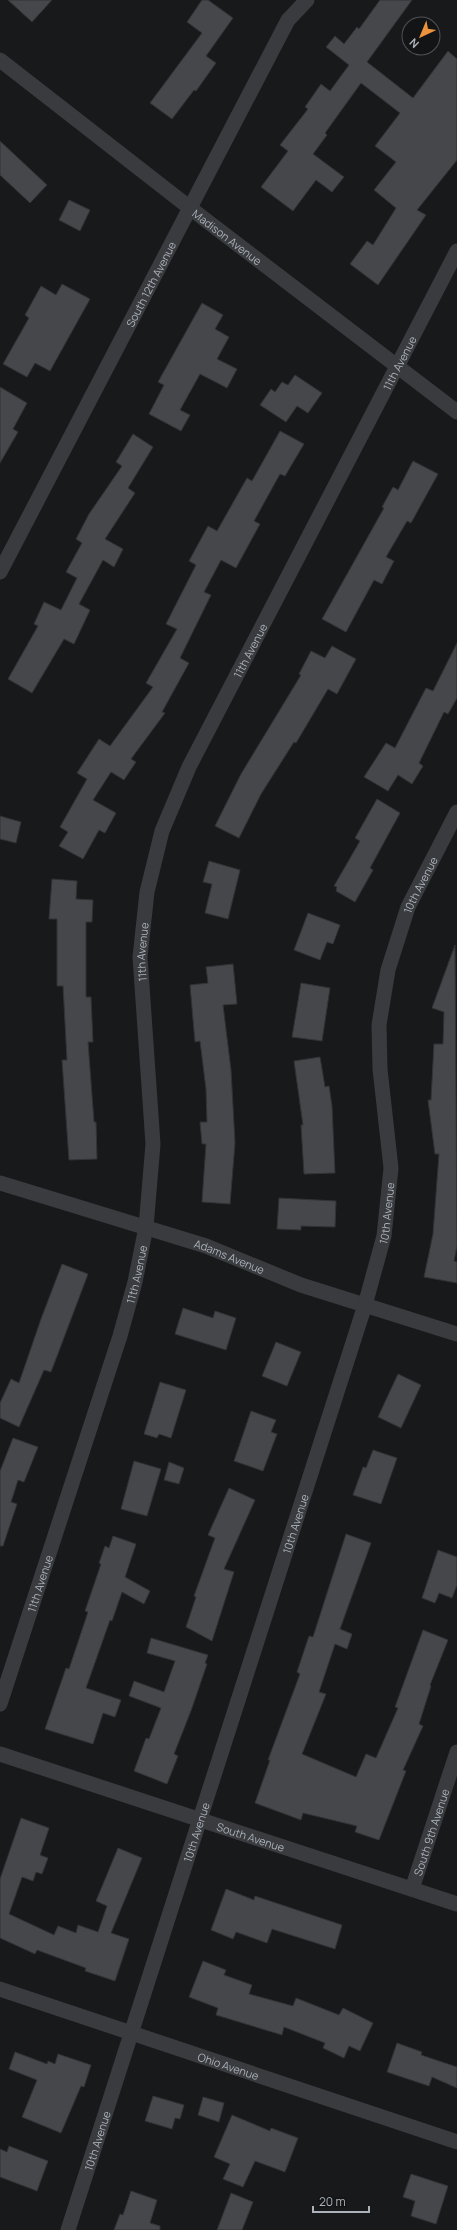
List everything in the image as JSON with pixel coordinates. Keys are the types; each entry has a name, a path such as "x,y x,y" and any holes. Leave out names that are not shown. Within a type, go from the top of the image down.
{"street":[{"name":"South 12th Avenue","path":"0,572 288,20 307,0"},
{"name":"Madison Avenue","path":"0,60 190,208 457,412"},
{"name":"11th Avenue","path":"0,1704 120,1336 135,1282 146,1228 153,1144 140,956 147,892 162,831 189,767 457,251"},
{"name":"10th Avenue","path":"68,2230 365,1305 384,1236 391,1168 380,1070 379,1025 388,970 408,907 457,812"},
{"name":"Adams Avenue","path":"0,1183 206,1246 300,1285 457,1334"},
{"name":"South 9th Avenue","path":"412,1889 457,1752"},
{"name":"South Avenue","path":"0,1754 457,1904"},
{"name":"Ohio Avenue","path":"0,1989 457,2142"}],"building":[{"path":"8,0 52,0 32,22"},
{"path":"202,0 208,0 233,18 206,56 216,63 196,91 194,90 172,119 150,103 202,33 187,22"},
{"path":"380,0 412,0 367,62 413,98 448,51 457,59 457,160 417,210 426,215 378,285 350,264 367,241 373,245 396,208 374,190 396,162 375,146 400,113 361,83 325,133 327,135 313,154 344,177 332,192 316,180 293,211 261,187 288,151 280,145 308,109 305,107 321,84 330,91 349,65 326,47 335,36 344,44 357,27 359,29"},
{"path":"0,141 47,185 30,203 0,175"},
{"path":"69,200 90,210 80,231 59,220"},
{"path":"62,284 90,299 50,371 35,363 27,377 3,364 29,318 25,315 41,286 56,295"},
{"path":"202,303 223,315 215,329 229,337 217,359 237,369 227,388 200,374 180,410 190,415 181,431 149,414 164,385 158,382"},
{"path":"295,375 322,393 308,413 297,406 286,422 260,405 271,389 275,392 282,382 288,385"},
{"path":"0,387 27,403 13,429 18,432 0,463"},
{"path":"280,431 304,444 285,476 280,474 254,521 260,524 236,568 221,560 204,592 211,595 180,658 189,663 162,712 165,713 131,759 136,762 124,780 111,772 93,800 116,813 105,833 99,830 83,859 59,846 68,832 60,827 87,779 77,773 99,739 110,746 153,687 146,683 177,629 166,624 196,565 189,561 208,526 217,531 247,478 252,481"},
{"path":"133,434 153,447 128,488 135,493 105,539 123,549 114,567 103,560 79,604 90,610 74,644 64,639 32,693 8,679 38,626 34,624 44,602 61,610 77,578 66,572 82,543 76,539 89,514 122,466 116,462"},
{"path":"413,461 438,474 411,523 407,521 386,557 394,561 382,584 374,580 346,632 322,619 384,508 382,507 393,487 398,490"},
{"path":"457,643 457,698 448,714 444,712 419,763 423,766 412,784 398,775 388,791 364,777 386,743 395,748 426,688 433,691"},
{"path":"332,646 356,659 337,694 328,689 296,743 294,742 261,794 239,838 215,826 241,774 301,675 299,674 311,651 325,658"},
{"path":"377,799 400,813 370,868 373,870 355,902 336,891 337,887 334,886 360,841 355,838"},
{"path":"0,816 21,822 16,843 0,839"},
{"path":"209,861 240,870 228,919 205,913 212,884 203,882"},
{"path":"52,879 77,881 76,899 93,900 92,922 86,922 86,997 91,997 93,1042 88,1042 94,1122 96,1122 97,1159 69,1160 62,1060 67,1060 63,986 57,986 57,919 49,919"},
{"path":"308,913 340,925 333,944 327,942 320,960 294,950"},
{"path":"455,945 457,1246 454,1261 457,1262 457,1283 424,1277 433,1234 439,1154 435,1154 428,1100 431,1100 434,1044 443,1044 444,1012 432,1008"},
{"path":"233,964 237,1004 223,1005 231,1070 235,1143 230,1204 202,1202 206,1144 202,1144 200,1122 207,1122 206,1089 200,1041 195,1042 190,985 208,983 206,967"},
{"path":"301,983 330,988 322,1041 292,1037"},
{"path":"320,1057 325,1087 329,1086 332,1106 335,1173 304,1174 301,1125 303,1125 294,1061"},
{"path":"279,1198 336,1201 335,1227 301,1226 301,1230 277,1229"},
{"path":"62,1264 88,1274 51,1372 44,1370 19,1427 0,1418 0,1403 11,1379 19,1383"},
{"path":"183,1308 213,1318 215,1311 236,1318 226,1350 175,1334"},
{"path":"276,1342 301,1352 287,1386 262,1376"},
{"path":"398,1374 421,1385 401,1428 378,1417"},
{"path":"160,1382 186,1390 171,1438 159,1434 157,1438 144,1434"},
{"path":"251,1411 276,1420 271,1432 277,1434 263,1471 234,1461"},
{"path":"13,1438 38,1447 24,1482 18,1480 11,1502 17,1504 3,1546 0,1546 0,1471"},
{"path":"373,1450 397,1458 381,1504 353,1495 363,1467 366,1468"},
{"path":"134,1461 161,1469 147,1516 121,1509"},
{"path":"169,1462 184,1468 179,1484 164,1480"},
{"path":"229,1488 255,1500 224,1569 234,1572 212,1641 186,1627 196,1597 194,1596 215,1538 208,1535"},
{"path":"346,1534 371,1543 340,1629 352,1634 347,1649 335,1644 319,1692 326,1694 302,1754 356,1777 366,1754 376,1758 398,1708 395,1707 423,1630 448,1640 430,1685 431,1686 419,1724 423,1726 403,1770 406,1771 379,1840 355,1832 357,1826 303,1813 301,1820 255,1803 270,1760 268,1760 300,1674 297,1672 309,1636 313,1637"},
{"path":"113,1536 136,1544 125,1577 150,1591 144,1604 122,1592 112,1621 110,1620 86,1688 121,1700 115,1717 103,1713 93,1744 45,1729 66,1668 69,1669 88,1612 85,1611 101,1564 99,1563 105,1546 109,1548"},
{"path":"438,1550 457,1557 457,1585 452,1598 439,1593 435,1603 422,1598"},
{"path":"151,1638 208,1655 205,1663 207,1664 192,1708 174,1754 178,1756 167,1784 134,1771 146,1738 149,1739 161,1708 129,1696 134,1681 164,1692 175,1661 147,1653"},
{"path":"21,1818 49,1828 40,1855 48,1858 42,1874 36,1872 33,1881 22,1877 9,1914 54,1935 58,1926 76,1933 78,1925 98,1932 107,1906 96,1901 118,1848 142,1858 111,1933 129,1939 115,1981 85,1971 86,1968 37,1950 35,1954 0,1938 0,1879"},
{"path":"226,1889 254,1900 255,1896 342,1925 335,1949 272,1929 267,1943 236,1932 233,1939 211,1930"},
{"path":"203,1961 226,1970 224,1975 252,1985 249,1994 293,2006 296,1998 339,2015 343,2008 373,2023 360,2051 349,2046 344,2058 323,2048 325,2043 284,2027 282,2035 216,2015 218,2008 189,1997"},
{"path":"397,2043 422,2052 421,2055 457,2067 457,2088 432,2077 429,2086 387,2072"},
{"path":"15,2052 47,2064 48,2061 55,2064 58,2054 91,2065 84,2087 81,2086 61,2133 22,2117 37,2080 9,2069"},
{"path":"153,2096 184,2105 180,2119 175,2118 172,2129 145,2121"},
{"path":"203,2097 224,2103 219,2122 198,2115"},
{"path":"232,2115 270,2131 271,2128 298,2138 285,2172 255,2161 243,2187 223,2179 230,2164 214,2157"},
{"path":"9,2146 48,2161 37,2191 0,2177 0,2149 7,2152"},
{"path":"411,2174 448,2186 436,2224 411,2216 415,2201 403,2197"},
{"path":"131,2191 157,2200 150,2223 160,2226 160,2230 114,2230 120,2214 123,2215"},
{"path":"231,2193 253,2202 242,2230 217,2230"}]}
